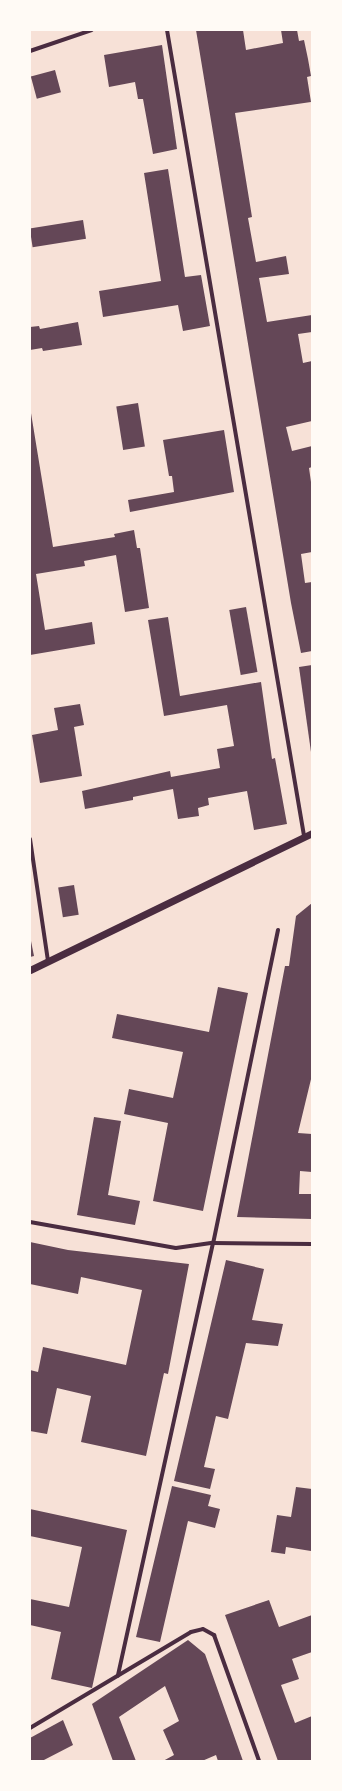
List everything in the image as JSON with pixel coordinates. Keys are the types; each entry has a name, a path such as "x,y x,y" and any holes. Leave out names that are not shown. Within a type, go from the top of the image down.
{"street":[{"path":"30,51 92,30"},
{"path":"167,30 304,836"},
{"path":"30,970 312,832"},
{"path":"30,839 48,962"},
{"path":"118,1676 278,930"},
{"path":"30,1222 176,1248 212,1243 312,1244"},
{"path":"30,1728 191,1632 203,1628 214,1635 259,1761"}],"building":[{"path":"196,30 243,30 246,50 283,43 281,30 297,30 299,41 304,40 311,76 307,77 311,102 235,113 252,217 248,218 256,262 286,256 289,274 259,278 267,322 312,315 312,332 298,334 303,363 312,361 312,421 286,427 292,451 312,446 312,467 309,468 312,489 312,552 301,554 305,583 312,582 312,651 301,653 291,603"},
{"path":"162,45 177,149 153,154 143,99 138,99 135,82 109,87 104,55"},
{"path":"55,70 61,92 37,99 31,76"},
{"path":"168,169 185,277 201,275 210,326 183,331 178,305 103,317 99,291 161,281 144,173"},
{"path":"83,220 86,239 33,247 30,228"},
{"path":"78,322 82,345 43,351 42,348 30,350 30,327 39,326 40,329"},
{"path":"138,403 145,446 123,450 116,406"},
{"path":"30,407 53,547 115,537 114,534 134,530 137,548 140,548 149,608 125,612 116,555 84,561 85,566 36,574 45,630 92,622 95,644 30,655"},
{"path":"224,430 234,492 130,512 128,500 174,492 172,476 169,476 163,440"},
{"path":"246,607 257,672 241,675 229,610"},
{"path":"168,617 180,696 261,682 272,759 275,758 287,824 254,830 247,791 208,798 209,805 198,808 199,816 178,819 173,789 133,797 133,800 85,809 82,791 170,771 171,777 220,768 217,749 234,746 227,705 164,716 148,620"},
{"path":"312,665 312,752 311,752 299,667"},
{"path":"80,704 84,725 74,727 82,776 40,783 32,735 58,730 54,708"},
{"path":"74,885 79,915 63,917 58,888"},
{"path":"312,903 312,1075 298,1133 312,1134 312,1172 300,1171 299,1194 312,1194 312,1219 237,1217 285,966 289,966 296,916"},
{"path":"30,936 34,956 30,957"},
{"path":"218,987 248,993 203,1211 153,1201 168,1123 124,1114 129,1089 173,1098 183,1052 112,1038 117,1014 209,1032"},
{"path":"94,1117 121,1121 108,1195 140,1201 135,1225 77,1215"},
{"path":"30,1242 68,1250 189,1264 168,1374 164,1373 146,1456 81,1442 91,1396 57,1388 47,1434 30,1431 30,1370 38,1372 43,1347 126,1365 142,1290 81,1277 78,1294 30,1284"},
{"path":"226,1260 264,1269 252,1320 283,1324 278,1346 246,1343 228,1419 216,1416 204,1467 215,1469 210,1489 174,1481"},
{"path":"172,1486 211,1495 208,1506 220,1509 215,1528 188,1521 160,1642 136,1637"},
{"path":"296,1487 312,1489 311,1551 286,1547 285,1554 271,1552 277,1515 291,1517"},
{"path":"30,1509 127,1530 92,1688 51,1679 61,1632 30,1625 30,1599 69,1607 82,1547 30,1536"},
{"path":"269,1600 279,1627 312,1615 312,1652 292,1659 299,1679 281,1685 295,1723 312,1716 312,1761 278,1761 225,1615"},
{"path":"188,1640 205,1654 243,1761 218,1761 216,1755 202,1761 163,1761 174,1755 163,1730 179,1721 165,1686 119,1717 136,1761 113,1761 92,1704"},
{"path":"63,1720 73,1745 42,1761 30,1761 30,1738"}]}
